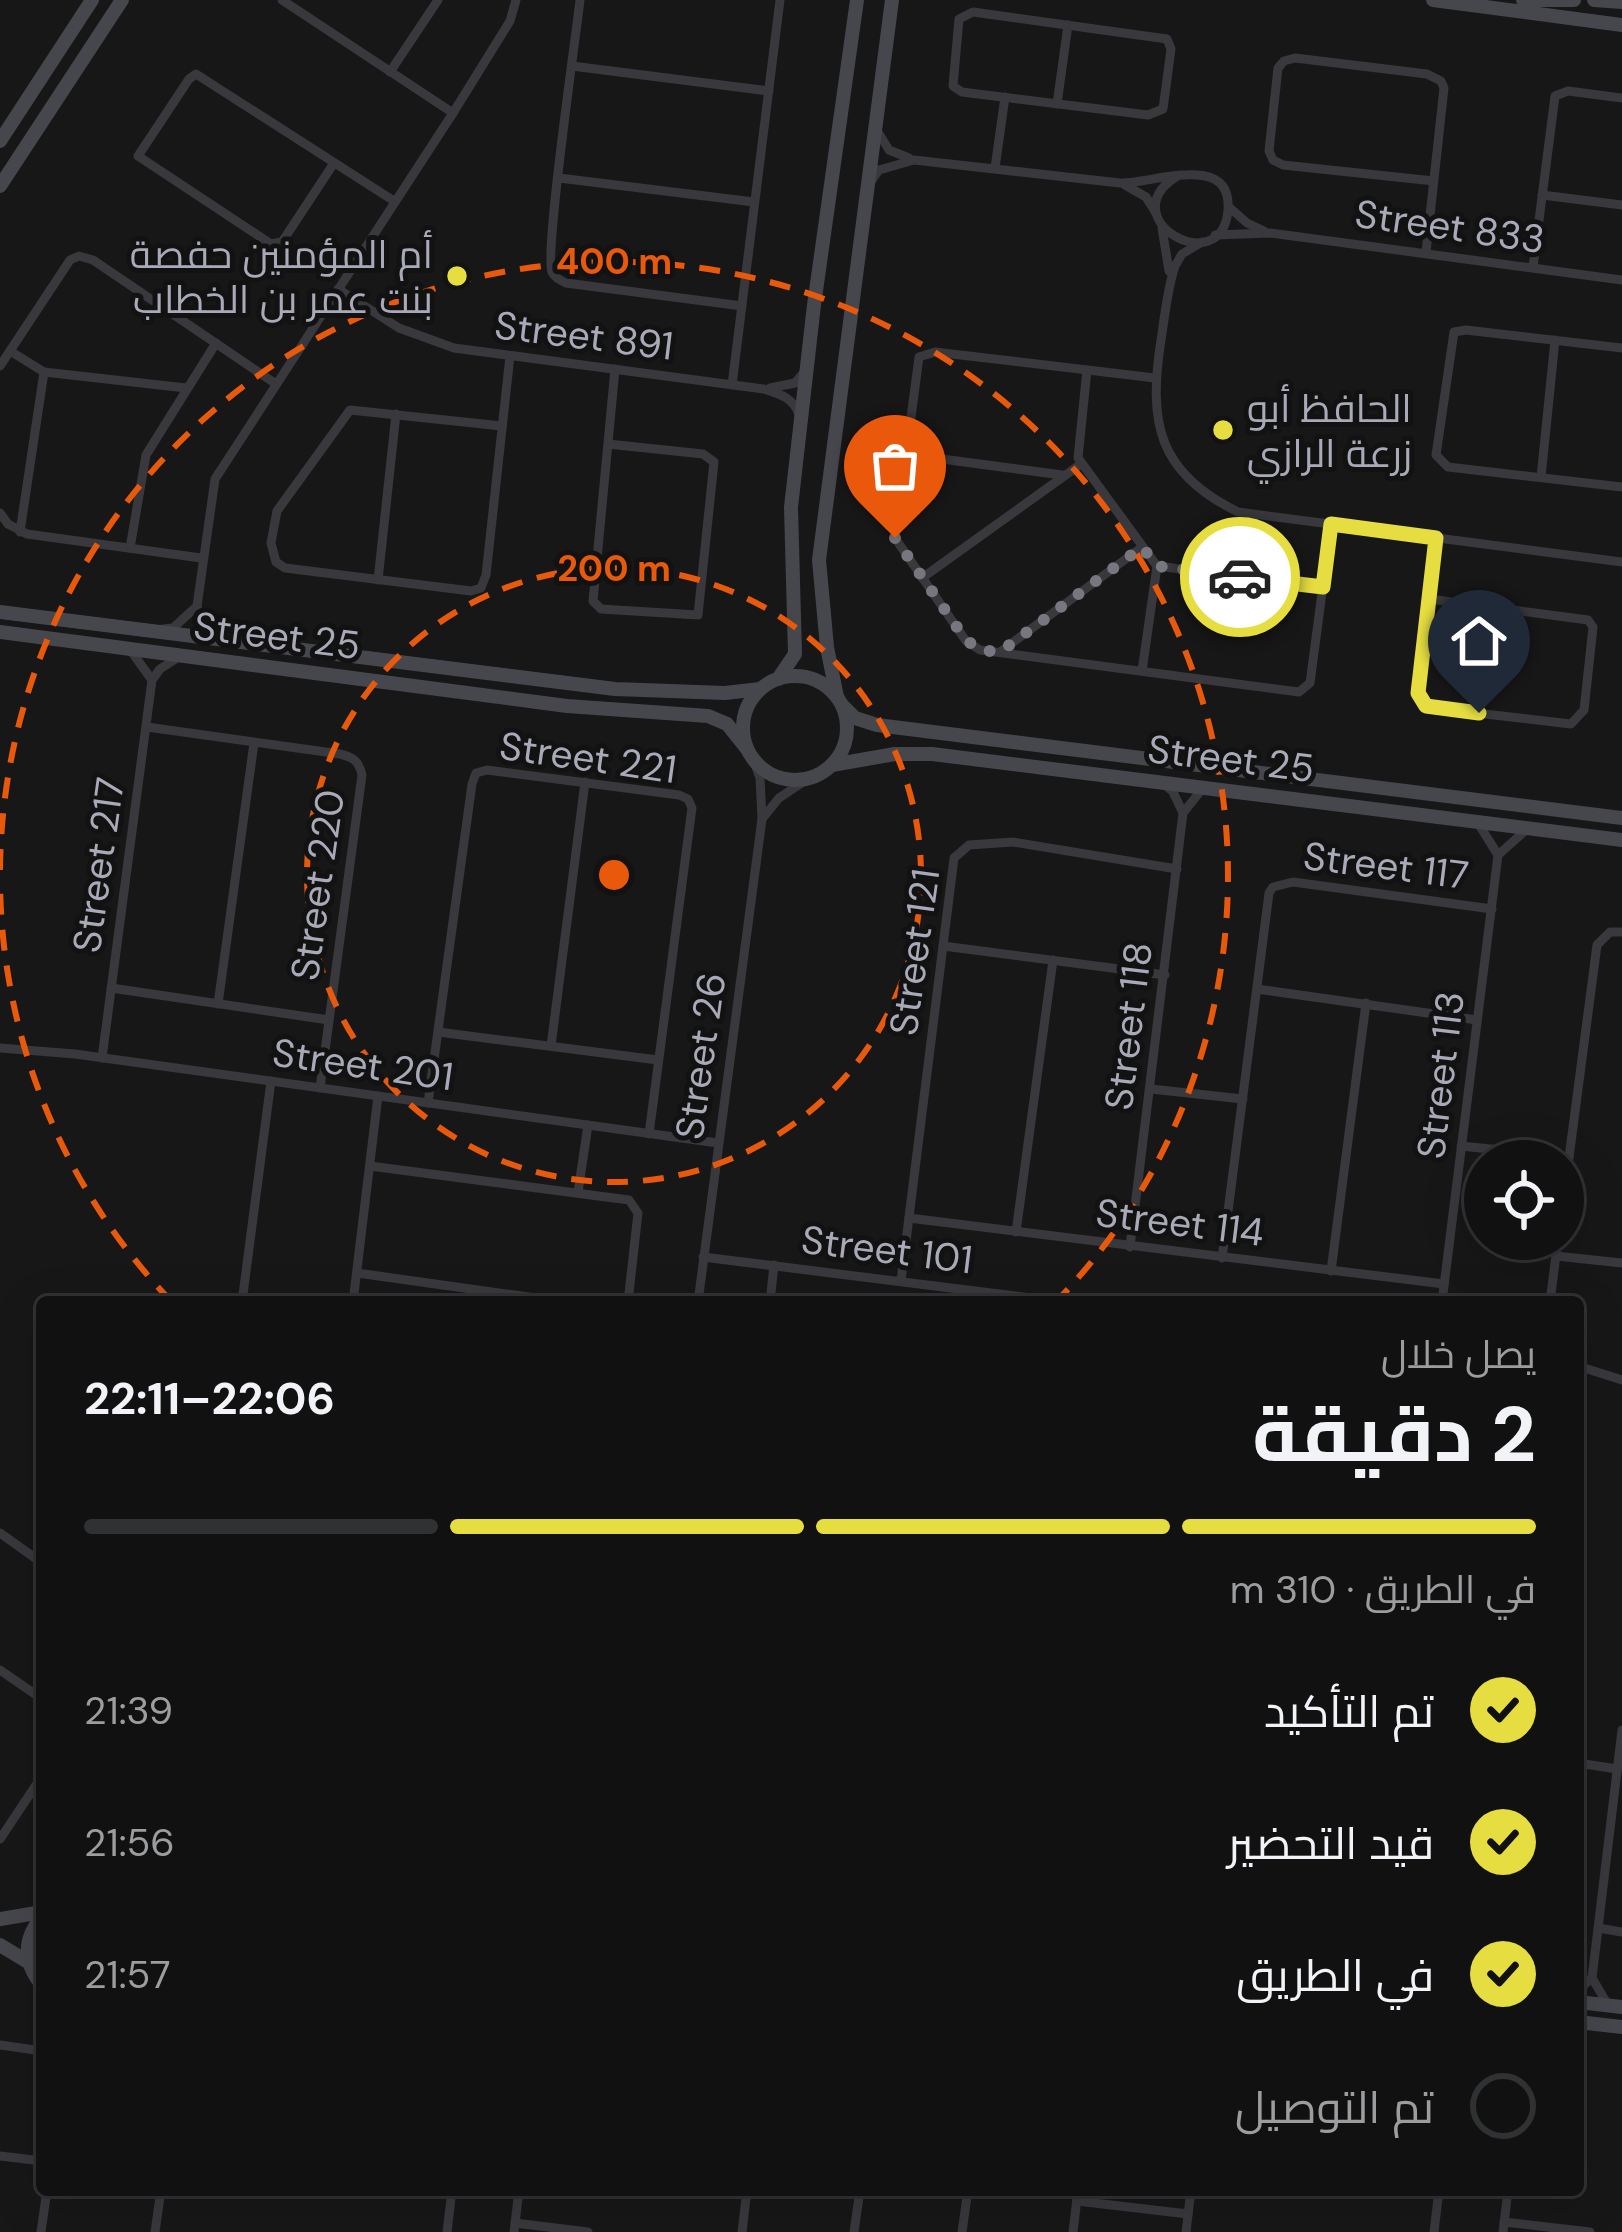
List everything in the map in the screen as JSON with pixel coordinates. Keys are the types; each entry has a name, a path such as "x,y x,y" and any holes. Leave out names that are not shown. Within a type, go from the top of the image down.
{"street":[{"path":"0,141 92,0"},
{"path":"0,186 122,0"},
{"path":"282,0 453,113"},
{"path":"390,72 437,0"},
{"path":"129,649 152,680 182,656 245,656 244,642 200,619 197,605 215,479 453,113 509,21 516,0"},
{"path":"580,0 550,268 566,284 742,305"},
{"path":"732,385 780,0"},
{"path":"809,778 778,777 750,754 743,728 747,707 760,689 791,665 795,653 791,507 857,0"},
{"path":"763,819 779,799 832,765 847,737 826,647 819,560 892,0"},
{"path":"1433,0 1494,4 1622,25"},
{"path":"1522,0 1574,0"},
{"path":"1594,0 1622,2"},
{"path":"973,12 1167,39 1172,50 1160,112 1148,115 1005,97 962,92 953,86 961,16 973,12"},
{"path":"1057,104 1068,25"},
{"path":"1426,252 1434,181 1444,88 1435,76 1295,58 1284,61 1279,68 1271,130 1273,160 1283,165 1434,181"},
{"path":"572,66 769,91"},
{"path":"334,164 282,242 272,244 139,156 196,74 394,201"},
{"path":"1534,267 1557,93 1622,98"},
{"path":"995,167 1005,97"},
{"path":"875,118 879,138 889,150 914,160 1120,183 1195,172 1211,177 1223,189 1228,205 1222,227 1182,254 1169,284"},
{"path":"864,197 879,170 914,160"},
{"path":"1179,175 1160,192 1159,220 1178,240 1202,242"},
{"path":"560,178 754,202"},
{"path":"1120,183 1146,197 1168,252 1169,284 1155,377 1157,422 1181,474 1205,496 1238,512 1622,562"},
{"path":"1542,195 1622,205"},
{"name":"Street 833","path":"1228,205 1247,223 1270,232"},
{"name":"Street 833","path":"1215,236 1270,232 1622,280"},
{"path":"0,366 70,260 79,256 93,260 276,384"},
{"name":"Street 891","path":"338,289 413,334 454,348 764,389"},
{"path":"1622,348 1454,332 1436,455 1448,467 1622,487"},
{"path":"1540,477 1555,340"},
{"path":"130,548 146,455 217,344"},
{"path":"10,351 44,372 186,388"},
{"path":"1155,377 923,353 916,364 895,538 966,640 980,650 1299,692 1306,689 1331,524"},
{"path":"502,426 354,409 344,414 277,511 273,558 285,568 378,580 471,591 484,585 510,356"},
{"path":"608,444 704,454 714,462 698,615 601,609 594,604 608,444 615,369"},
{"path":"764,389 795,382 807,370"},
{"path":"1087,370 1077,446 1081,464 1157,566 1323,587"},
{"path":"20,532 44,372"},
{"path":"764,389 784,395 796,406 802,425"},
{"path":"378,580 396,414"},
{"path":"904,454 1062,476"},
{"path":"922,578 1081,464"},
{"path":"0,513 20,532 201,558"},
{"path":"1429,599 1588,620 1593,627 1579,719 1571,724 1422,703 1418,693 1436,538"},
{"path":"1000,652 1142,547"},
{"path":"1142,671 1157,566"},
{"path":"146,632 172,628 197,605"},
{"name":"Street 25","path":"0,613 615,689 725,693 760,689"},
{"name":"Street 25","path":"0,632 567,706 708,716 727,724 750,754"},
{"path":"416,686 414,679 421,672 517,685 531,679"},
{"path":"778,679 800,676 821,683 840,702"},
{"name":"Street 217","path":"102,1058 152,680"},
{"name":"Street 25","path":"840,702 855,718 877,725 1622,818"},
{"name":"Street 220","path":"146,727 350,756 360,766 320,1088"},
{"path":"218,1004 254,743"},
{"name":"Street 26","path":"699,1296 763,819 760,778 750,754"},
{"name":"Street 25","path":"832,765 895,754 932,754 1622,840"},
{"name":"Street 221","path":"428,1103 473,778 487,770 585,782 679,795 691,803 649,1133"},
{"path":"551,1046 585,782"},
{"path":"1161,782 1173,792 1183,813 1204,788"},
{"name":"Street 118","path":"1130,1246 1183,813"},
{"path":"1478,824 1498,855 1527,829"},
{"name":"Street 121","path":"901,1281 954,858 969,845 1013,842 1177,869"},
{"name":"Street 113","path":"1443,1296 1498,855"},
{"name":"Street 117","path":"1222,1258 1269,893 1280,883 1492,909"},
{"path":"1571,1140 1597,945 1610,932 1622,932"},
{"path":"943,946 1165,975"},
{"path":"1016,1232 1052,960"},
{"path":"111,988 329,1020"},
{"path":"1257,988 1477,1019"},
{"path":"1331,1271 1366,1003"},
{"path":"438,1032 658,1060"},
{"name":"Street 201","path":"0,1048 718,1143"},
{"path":"243,1296 271,1082"},
{"path":"1151,1089 1243,1100"},
{"path":"354,1296 378,1096"},
{"path":"578,1192 588,1125"},
{"path":"370,1166 623,1198 635,1205 628,1296"},
{"name":"Street 114","path":"909,1218 1444,1285"},
{"name":"Street 101","path":"704,1257 901,1281 979,1296"},
{"path":"1584,1259 1622,1263"},
{"path":"1551,1296 1555,1260"},
{"path":"771,1296 774,1265"},
{"path":"357,1274 520,1296"},
{"path":"1584,1368 1622,1380"},
{"path":"0,1533 36,1559"},
{"path":"0,1670 36,1695"},
{"path":"1584,1985 1592,1978 1622,1730"},
{"path":"1584,1764 1617,1768"},
{"path":"0,1839 36,1785"},
{"path":"0,1918 36,1915"},
{"path":"28,1961 30,1932 36,1923"},
{"path":"1598,1928 1622,1932"},
{"path":"0,1945 28,1961 36,1974"},
{"path":"1592,1978 1615,2006"},
{"path":"1584,2003 1615,2006"},
{"path":"1584,2025 1622,2026"},
{"path":"0,2045 36,2050"},
{"path":"0,2156 36,2160"},
{"path":"41,2232 46,2196"},
{"path":"154,2232 160,2196"},
{"path":"447,2232 451,2196"},
{"path":"518,2196 515,2228 589,2232"},
{"path":"742,2232 746,2196"},
{"path":"854,2232 859,2196"},
{"path":"962,2232 967,2196"},
{"path":"1073,2232 1078,2196"},
{"path":"1084,2196 1188,2214"},
{"path":"1186,2232 1190,2196"},
{"path":"1434,2232 1438,2196"},
{"path":"1507,2196 1503,2227 1590,2232"}],"way so far":[{"path":"895,538 966,640 980,650 1000,652 1142,547 1157,566 1240,577"}],"place":[{"name":"أم المؤمنين حفصة بنت عمر بن الخطاب","path":"457,276"},
{"name":"الحافظ أبو زرعة الرازي","path":"1223,430"}],"route":[{"path":"1240,577 1323,587 1331,524 1436,538 1418,693 1426,706 1479,713"}]}
